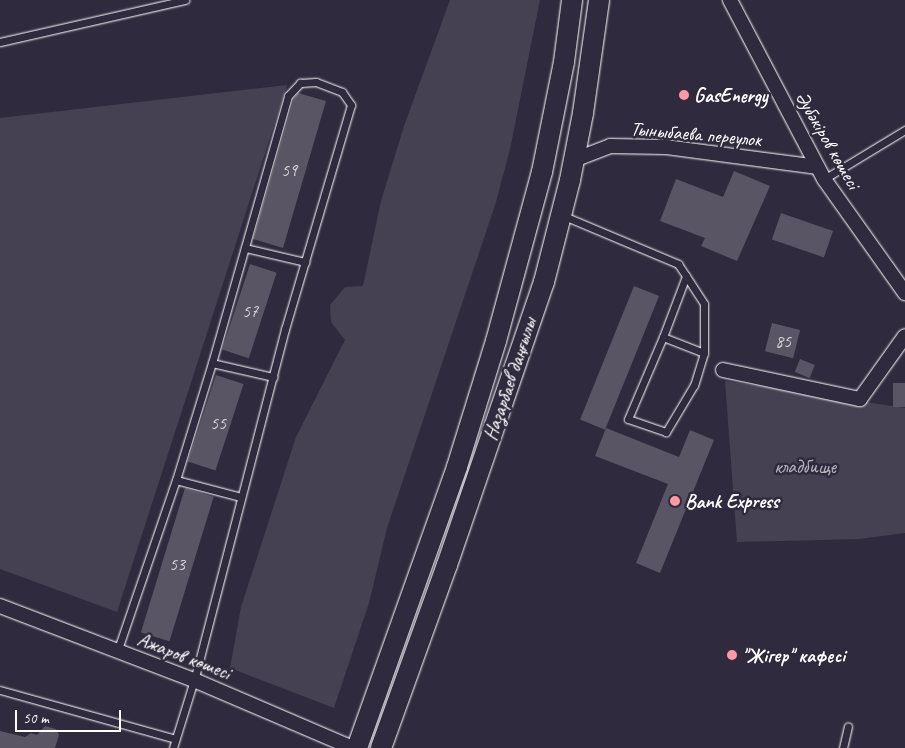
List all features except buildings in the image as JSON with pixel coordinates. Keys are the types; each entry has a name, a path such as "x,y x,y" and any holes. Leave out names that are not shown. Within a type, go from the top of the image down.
{"main road":[{"name":"Назарбаев даңғылы","path":"357,748 457,467 496,341 542,172 564,62 572,0"},
{"name":"Назарбаев даңғылы","path":"381,748 544,282 574,160 590,71 599,0"}],"street":[{"name":"Әубәкіров көшесі","path":"730,0 820,173 905,293"},
{"name":"Тыныбаева переулок","path":"574,160 610,146 666,147 820,173"},
{"path":"723,370 860,399 905,336"},
{"name":"Ажаров көшесі","path":"0,606 194,680 352,748"}],"lane":[{"path":"0,42 185,0"},
{"path":"118,652 176,480 212,363 288,96 300,83 316,82 342,92 351,104 305,262 241,497 194,680 173,748"},
{"path":"820,173 905,130"},
{"path":"561,214 678,264 686,276 704,304 704,353 694,385 666,432 628,419 664,337 686,276"},
{"path":"245,248 305,262"},
{"path":"664,337 704,353"},
{"path":"212,363 273,378"},
{"path":"176,480 241,497"},
{"path":"0,690 176,740"},
{"path":"843,748 848,727"}],"green space":[{"path":"450,0 540,0 510,149 496,202 387,528 369,603 334,708 230,668 241,607 296,437 345,340 331,322 330,305 345,287 363,286 381,201 404,126"},
{"path":"287,85 117,612 0,569 0,118"},
{"name":"кладбище","path":"725,381 905,408 905,533 859,539 737,542"}],"place":[{"name":"GasEnergy","path":"684,95"},
{"name":"Bank Express","path":"675,501"},
{"name":"\"Жігер\" кафесі","path":"732,655"}]}
